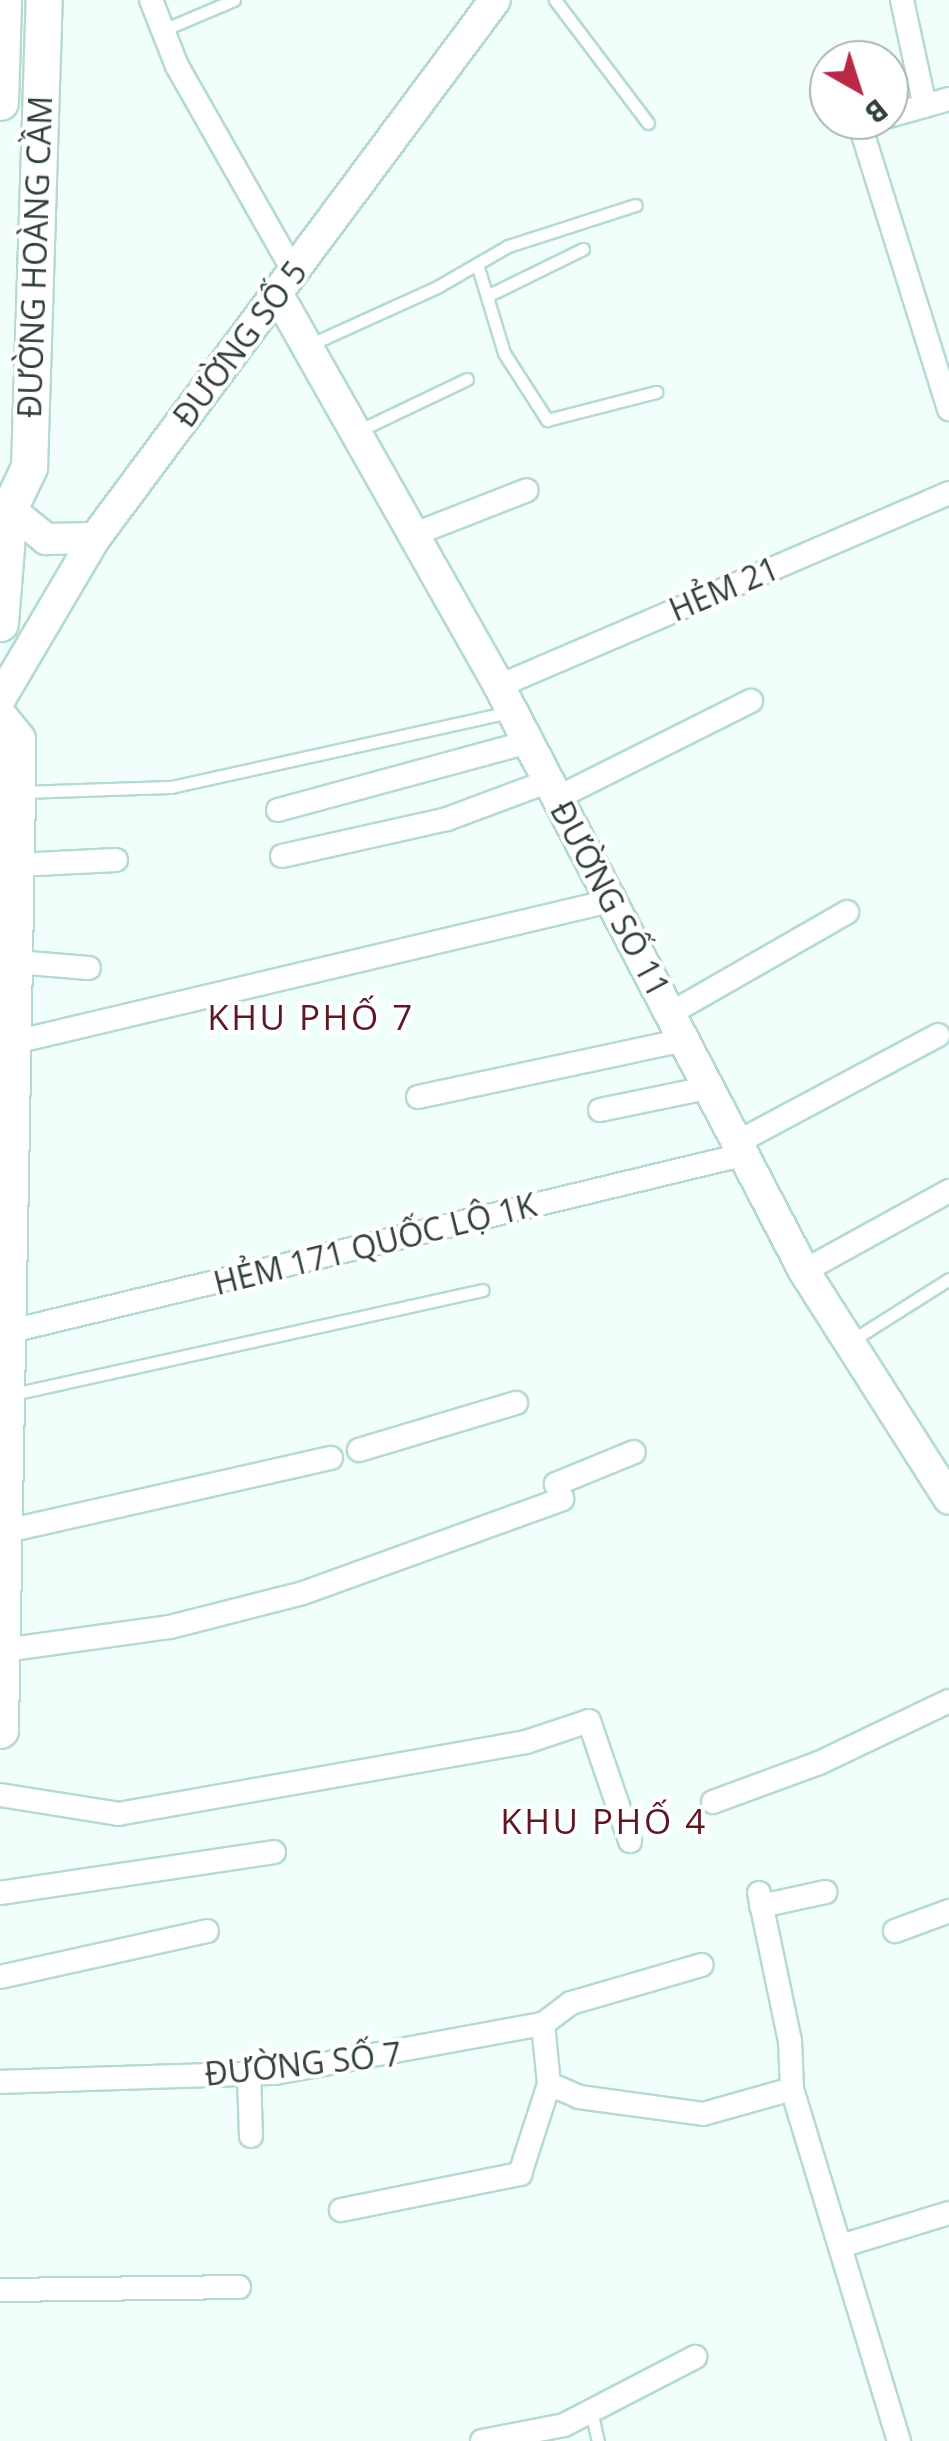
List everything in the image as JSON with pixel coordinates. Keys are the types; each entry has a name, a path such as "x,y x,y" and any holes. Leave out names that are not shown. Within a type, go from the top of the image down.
{"main road":[{"name":"ĐƯỜNG HOÀNG CẦM","path":"0,102 3,0"},
{"name":"ĐƯỜNG HOÀNG CẦM","path":"0,623 3,506 30,467 44,0"},
{"name":"ĐƯỜNG SỐ 5","path":"0,699 95,538 495,0"},
{"name":"ĐƯỜNG SỐ 11","path":"286,283 307,346 505,698 804,1271 949,1499"},
{"path":"3,506 46,538 95,538"},
{"path":"0,718 17,739 18,792 0,1730"}],"street":[{"path":"151,0 286,283"},
{"path":"902,0 924,106"},
{"path":"909,110 949,99"},
{"path":"865,140 949,409"},
{"path":"415,534 528,490"},
{"name":"HẺM 21","path":"505,698 949,492"},
{"path":"282,856 447,819 553,790 751,701"},
{"path":"278,810 528,742"},
{"path":"17,864 116,860"},
{"path":"15,1042 610,901"},
{"path":"418,1097 677,1026 847,912"},
{"path":"16,962 89,968"},
{"name":"HẺM 171 QUỐC LỘ 1K","path":"7,1332 739,1149 938,1035"},
{"path":"600,1110 706,1088"},
{"path":"804,1271 949,1191"},
{"path":"359,1450 516,1403"},
{"path":"4,1650 170,1628 304,1593 562,1499 556,1484 634,1452"},
{"path":"6,1531 331,1458"},
{"path":"713,1802 819,1763 949,1701"},
{"path":"0,1795 118,1814 526,1742 589,1721 630,1840"},
{"path":"0,1892 274,1852"},
{"path":"826,1892 760,1899 790,2041 792,2089 844,2245 899,2441"},
{"path":"895,1931 949,1911"},
{"path":"0,1977 207,1932"},
{"name":"ĐƯỜNG SỐ 7","path":"0,2082 250,2074 415,2052 543,2024 571,2003 702,1965"},
{"path":"341,2210 520,2174 549,2084 543,2024"},
{"path":"250,2074 252,2136"},
{"path":"549,2084 578,2096 703,2114 792,2089"},
{"path":"844,2245 949,2213"},
{"path":"0,2290 238,2287"},
{"path":"482,2441 564,2425 694,2358"}],"lane":[{"path":"163,30 234,0"},
{"path":"556,0 648,123"},
{"path":"307,346 508,246 636,205"},
{"path":"486,296 583,250"},
{"path":"477,264 504,352 546,420 656,392"},
{"path":"356,432 467,379"},
{"path":"18,792 172,787 505,698"},
{"path":"850,1342 949,1279"},
{"path":"8,1395 483,1290"},
{"path":"591,2411 598,2441"}],"district":[{"name":"KHU PHỐ 7","path":"311,1017"},
{"name":"KHU PHỐ 4","path":"604,1821"}]}
